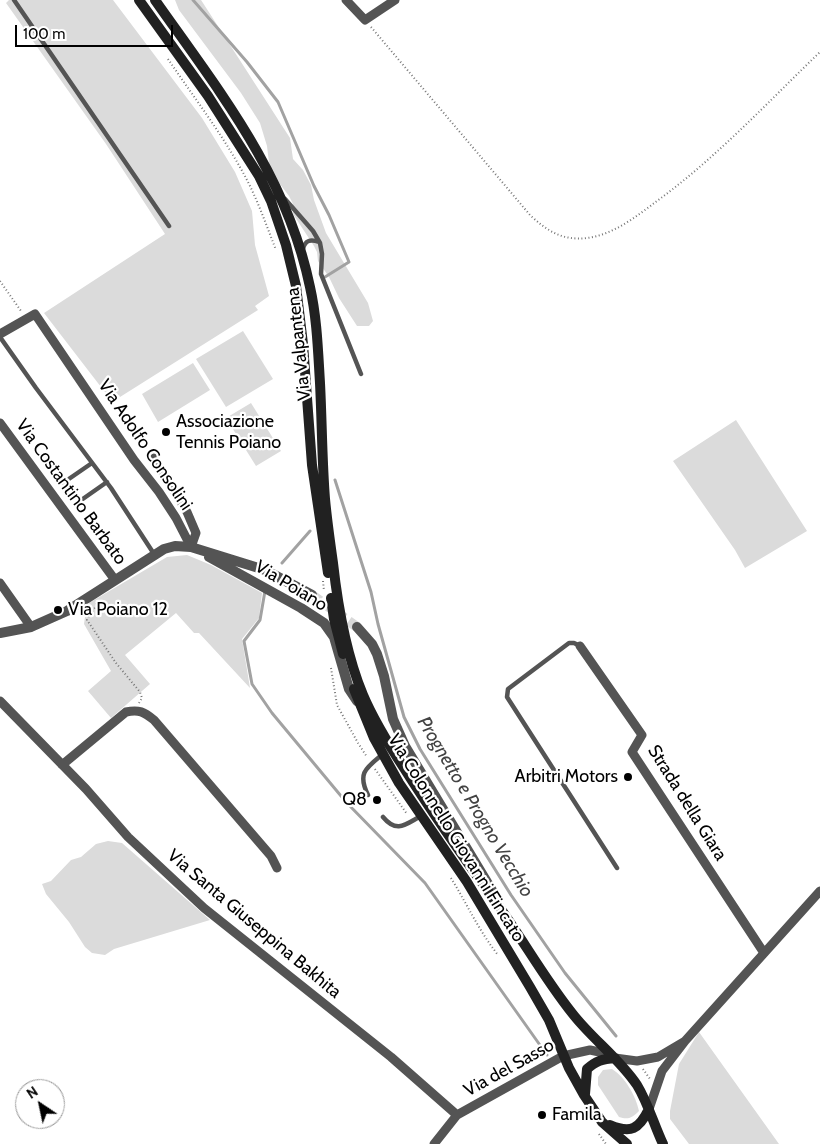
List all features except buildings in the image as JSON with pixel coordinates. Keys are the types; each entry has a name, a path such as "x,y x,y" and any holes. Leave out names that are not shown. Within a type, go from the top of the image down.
{"main road":[{"name":"Via Valpantena","path":"139,0 208,96 260,176 286,245 296,286 303,344"},
{"name":"Via Valpantena","path":"155,0 225,99 254,144 279,192 302,255 311,291 318,346 325,500 338,603 351,660 364,696 376,720"},
{"name":"Via Colonnello Giovanni Fincato","path":"303,344 312,465 334,619 359,704 399,783 468,882 549,1020 563,1056 598,1125 626,1144"},
{"name":"Via Colonnello Giovanni Fincato","path":"376,720 389,745 427,806 510,921 572,1014 615,1058 637,1086 649,1109 663,1144"},
{"path":"584,1095 587,1069 602,1059 615,1058"},
{"path":"598,1125 630,1130 645,1118 649,1109"}],"street":[{"path":"346,0 365,20 396,0"},
{"name":"Via Adolfo Consolini","path":"27,318 35,314 134,460 159,492 176,518 191,547"},
{"path":"0,336 27,318"},
{"name":"Via Costantino Barbato","path":"0,423 115,580"},
{"name":"Via Adolfo Consolini","path":"154,458 188,512 196,533 191,547"},
{"name":"Via Poiano","path":"0,633 31,627 67,611 164,549 175,546 191,547 265,570 312,595"},
{"name":"Via Poiano","path":"191,547 301,608 324,623 334,637 349,689 359,704"},
{"path":"0,583 31,627"},
{"path":"357,627 372,644 380,663 393,719 405,746 510,921"},
{"name":"Strada della Giara","path":"580,646 642,735 632,752 764,952"},
{"name":"Via Santa Giuseppina Bakhita","path":"0,701 128,836 204,908 391,1057 457,1115"},
{"path":"62,765 126,712 136,710 144,712 154,720 271,856 277,868"},
{"path":"649,1109 662,1071 685,1041 820,891"},
{"path":"615,1058 637,1061 658,1057 685,1041"},
{"name":"Via del Sasso","path":"434,1144 457,1115 563,1056 590,1050 615,1058"}],"lane":[{"path":"14,0 169,226"},
{"path":"279,192 310,227 319,242 322,254 321,274 361,374"},
{"path":"302,255 304,244 312,240 319,242"},
{"path":"0,336 107,482 155,555"},
{"path":"63,483 92,463"},
{"path":"76,503 107,482"},
{"path":"580,646 569,643 508,689 507,697 617,868"},
{"path":"368,795 362,776 365,769 383,754"},
{"path":"383,817 393,826 400,827 422,816"}],"path":[{"path":"365,20 530,215 553,233 577,239 589,238 618,228 688,178 820,52"},
{"path":"164,53 247,180 261,209 276,251"},
{"path":"0,281 27,318"},
{"path":"323,581 324,591"},
{"path":"91,596 98,606 90,613 87,620 116,663 140,692 142,698 136,710"},
{"path":"330,661 337,705 358,743 412,821"},
{"path":"450,877 469,908 475,923 500,958"},
{"path":"598,1125 606,1144"}],"shaded area":[{"path":"9,0 113,0 202,118 235,172 252,211 255,245 269,296 255,306 258,310 120,397 119,395 111,400 44,313 165,234 106,144 6,3"},
{"path":"175,0 201,0 290,138 293,159 303,170 311,185 314,200 326,233 368,303 373,321 369,326 357,326 339,298 329,277 318,261 314,246 293,214 293,204 289,196 270,171 267,146 260,123 241,93 179,10"},
{"path":"243,331 273,379 226,407 196,359"},
{"path":"193,363 210,390 158,422 142,394"},
{"path":"251,403 281,451 256,466 226,418"},
{"path":"736,420 807,531 745,568 735,550 673,461"},
{"path":"187,555 211,565 262,593 259,618 242,639 250,688 199,633 194,633 176,613 125,655 150,684 111,718 88,691 111,671 84,624 85,617 91,607 89,603 167,557"},
{"path":"108,841 122,843 210,920 114,949 105,955 92,953 85,947 69,922 46,894 42,884 51,881 71,860 81,857 96,844"},
{"path":"699,1032 779,1144 689,1144 670,1119 679,1064"},
{"path":"612,1069 617,1072 629,1087 635,1099 639,1111 630,1118 619,1117 598,1085 598,1077 603,1070"}],"waterway":[{"name":"Prognetto e Progno Vecchio","path":"193,0 247,62 278,102 349,262 325,277"},
{"name":"Prognetto e Progno Vecchio","path":"335,480 371,592 404,717 420,749 511,895 565,973 616,1036"},
{"name":"Prognetto e Progno Vecchio","path":"282,563 310,531"},
{"name":"Prognetto e Progno Vecchio","path":"265,591 260,620 244,641 252,684 272,713 346,802 425,883 547,1055"}],"tunnel":[{"path":"312,595 357,627"}],"place":[{"name":"Associazione Tennis Poiano","path":"166,432"},
{"name":"Via Poiano 12","path":"58,610"},
{"name":"Arbitri Motors","path":"628,777"},
{"name":"Q8","path":"377,800"},
{"name":"Famila","path":"542,1115"}]}
